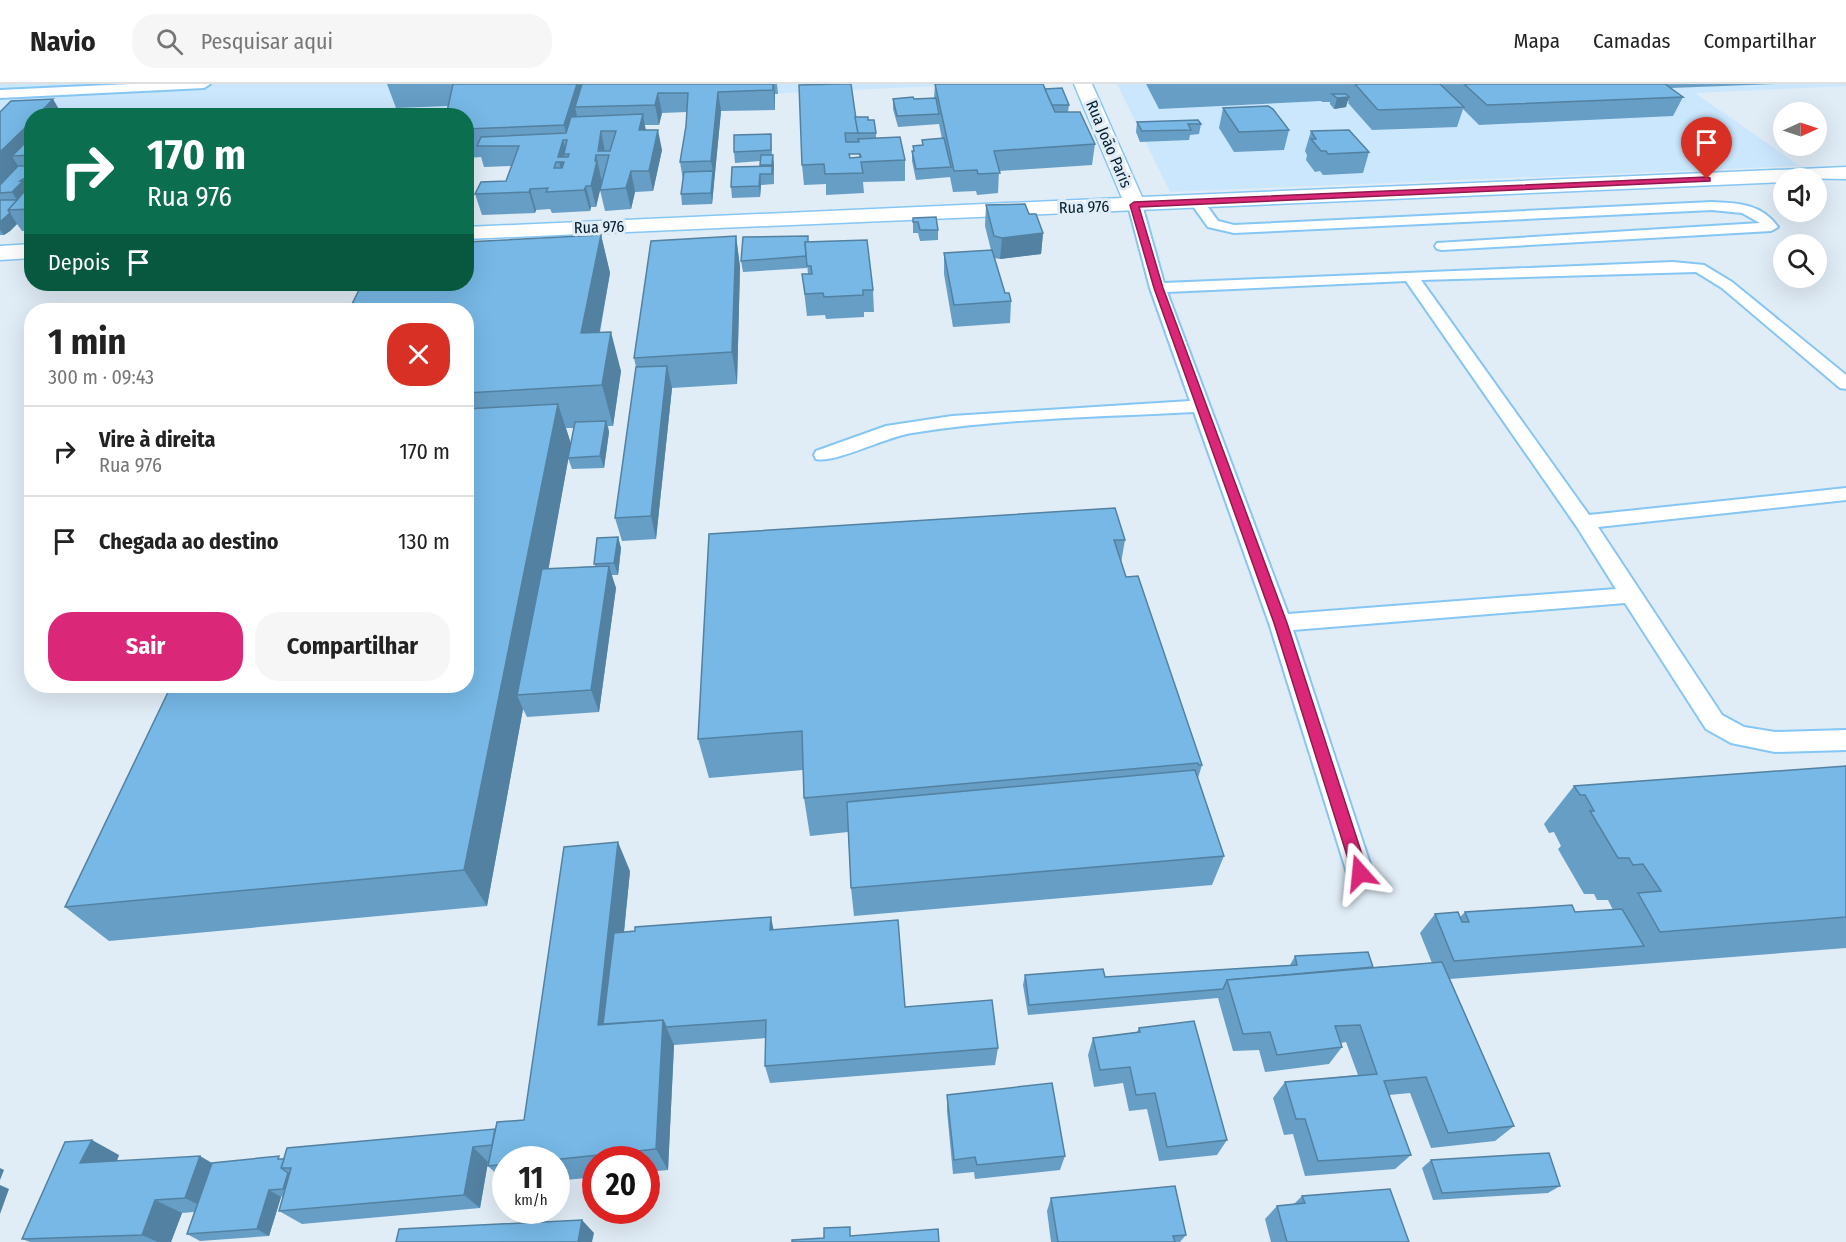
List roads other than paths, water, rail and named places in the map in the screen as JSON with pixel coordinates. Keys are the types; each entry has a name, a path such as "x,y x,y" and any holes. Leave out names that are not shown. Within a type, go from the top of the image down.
{"street":[{"name":"Rua João Paris","path":"1083,84 1134,205"},
{"name":"Rua 976","path":"474,233 1846,173"},
{"path":"0,253 24,252"}],"lane":[{"path":"0,94 204,84"},
{"path":"1197,202 1213,224 1234,229 1712,206 1756,211 1771,227 1442,246"},
{"path":"1134,205 1158,288 1281,623 1360,873"},
{"path":"1158,288 1410,276 1699,268 1727,285 1846,384"},
{"path":"1410,276 1584,522 1714,722 1739,736 1776,742 1846,740"},
{"path":"823,455 892,430 952,421 1201,406"},
{"path":"1584,522 1846,494"},
{"path":"1281,623 1631,595"}]}
